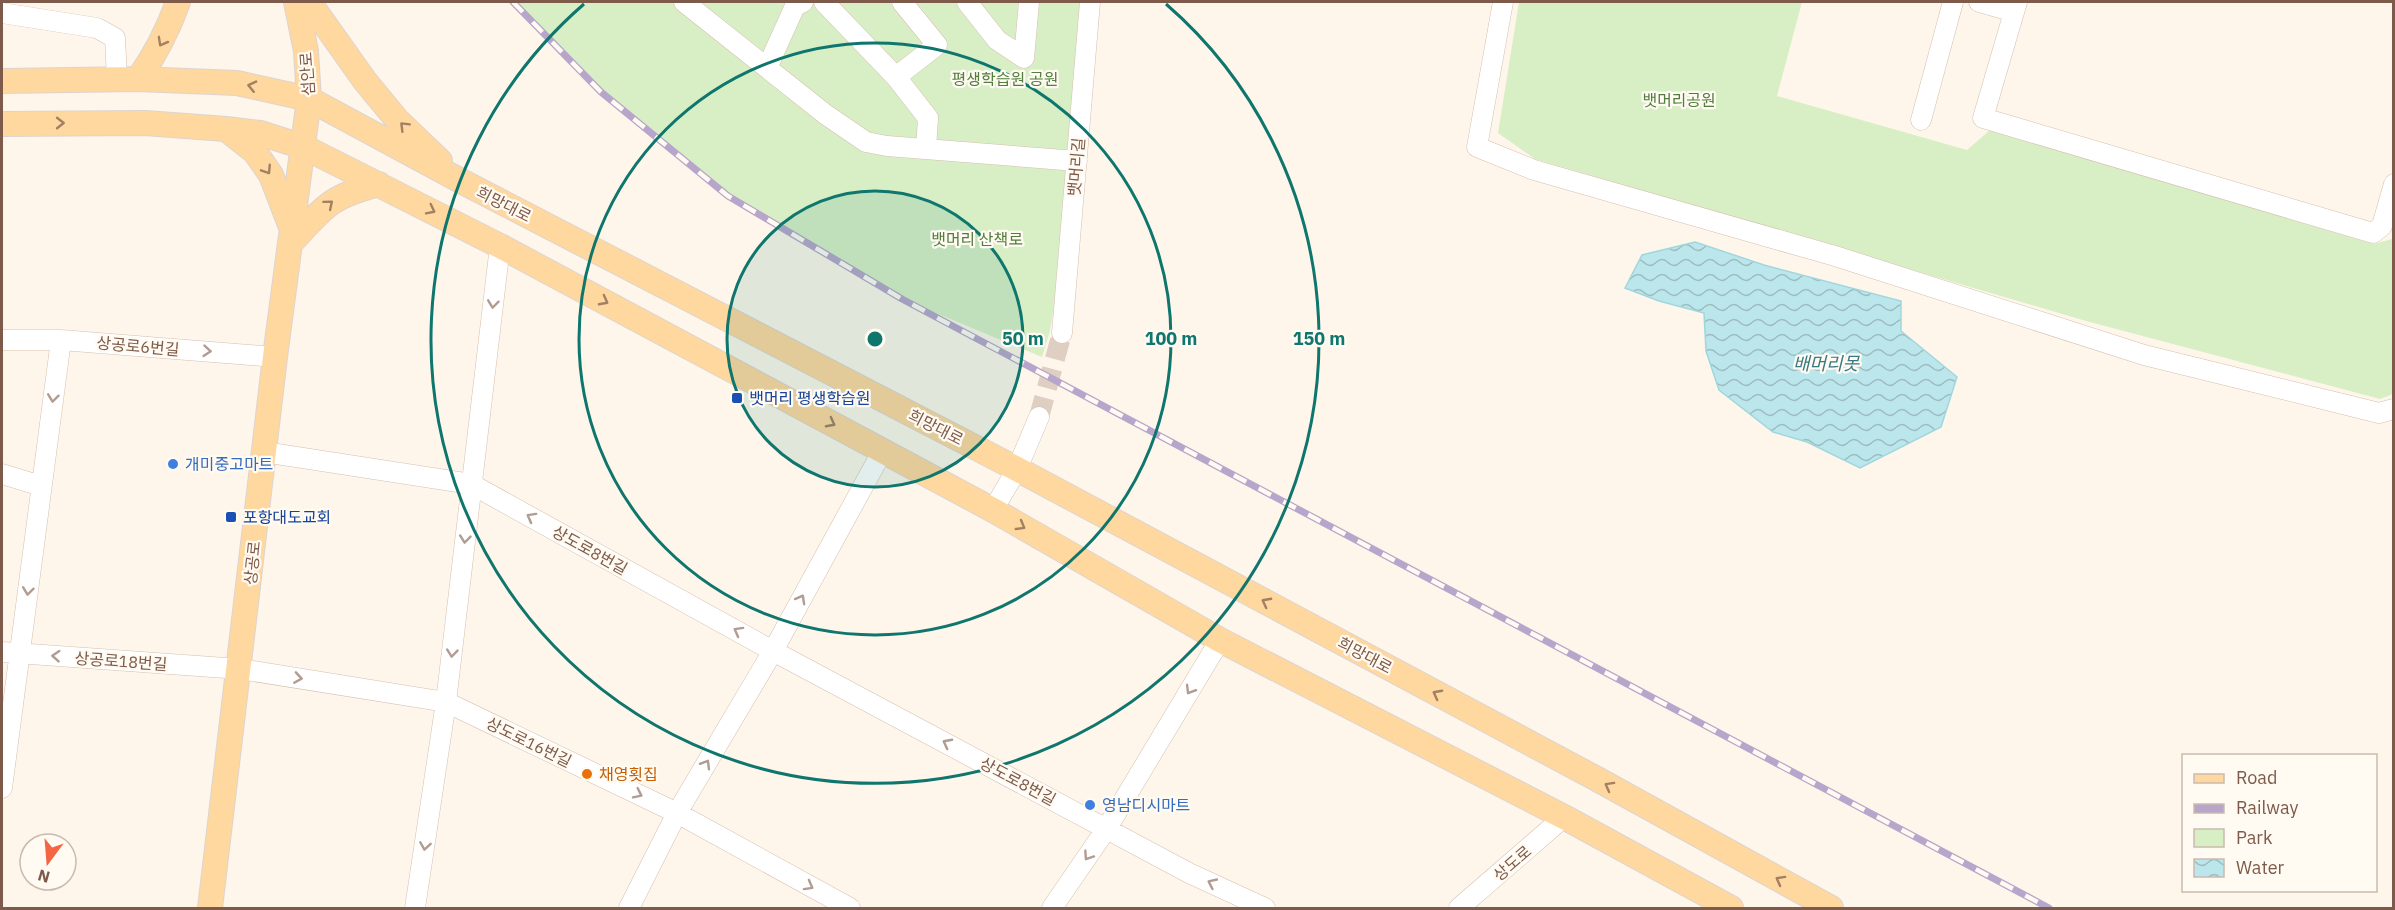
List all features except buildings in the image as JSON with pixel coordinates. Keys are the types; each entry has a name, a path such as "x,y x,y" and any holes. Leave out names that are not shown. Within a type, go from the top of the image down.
{"main road":[{"path":"128,79 153,58 168,30 178,2"},
{"name":"섬안로","path":"296,2 306,51 309,99 304,147"},
{"path":"309,2 365,81 398,121 461,181"},
{"name":"희망대로","path":"2,81 128,79 237,83 309,99 461,181 1017,469 1597,779 1831,909"},
{"path":"2,124 145,123 226,129 260,133 304,147 500,246 883,450 1220,639 1564,817 1731,909"},
{"path":"226,129 255,152 272,175 291,238 324,207 340,196 379,184"},
{"name":"상공로","path":"210,909 275,357 304,147"}],"street":[{"path":"684,2 825,114 866,142 1077,161"},
{"path":"767,68 795,6 803,2"},
{"path":"824,2 896,77 928,118 926,149"},
{"path":"896,77 937,45 902,2"},
{"path":"967,2 997,40 1024,58 1029,2"},
{"name":"뱃머리길","path":"1062,333 1090,2"},
{"path":"1503,2 1477,147 1534,170 1835,256 2144,355 2379,413 2394,409"},
{"path":"1921,120 1953,2"},
{"path":"1979,2 2016,7 1983,118 2373,233 2382,226 2394,184"},
{"path":"2,13 97,28 115,38 128,79"},
{"path":"415,909 446,702 500,246"},
{"name":"상공로6번길","path":"2,340 61,340 275,357"},
{"path":"2,788 11,653 41,486 61,340"},
{"path":"993,510 1017,469 1039,417"},
{"path":"629,909 677,813 773,651 883,450"},
{"name":"상도로8번길","path":"264,452 471,484 773,651 1189,873 1265,909"},
{"path":"2,474 41,486"},
{"path":"1052,909 1107,828 1220,639"},
{"name":"상공로18번길","path":"11,653 240,669"},
{"name":"상도로16번길","path":"240,669 446,702 677,813 850,909"},
{"name":"상도로","path":"1459,909 1564,817"}],"green space":[{"name":"뱃머리 산책로","path":"513,2 1090,2 1077,161 1050,331 1042,357 902,299 728,196 601,92"},
{"name":"뱃머리공원","path":"1519,2 1802,2 1777,96 1967,150 1990,130 2374,244 2392,239 2393,234 2393,394 2380,399 2086,321 1535,159 1498,133"}],"water":[{"name":"배머리못","path":"1695,242 1764,265 1901,301 1901,331 1957,377 1941,427 1860,468 1807,442 1773,432 1719,390 1706,351 1704,313 1659,301 1625,288 1642,255"}],"tunnel":[{"path":"1039,417 1062,333"}],"railway":[{"path":"513,2 601,92 728,196 902,299 2049,908"}],"place":[{"name":"뱃머리 평생학습원","path":"737,398"},
{"name":"개미중고마트","path":"173,464"},
{"name":"포항대도교회","path":"231,517"},
{"name":"채영횟집","path":"587,774"},
{"name":"영남디시마트","path":"1090,805"}],"park label":[{"name":"평생학습원 공원","path":"1005,79"}]}
